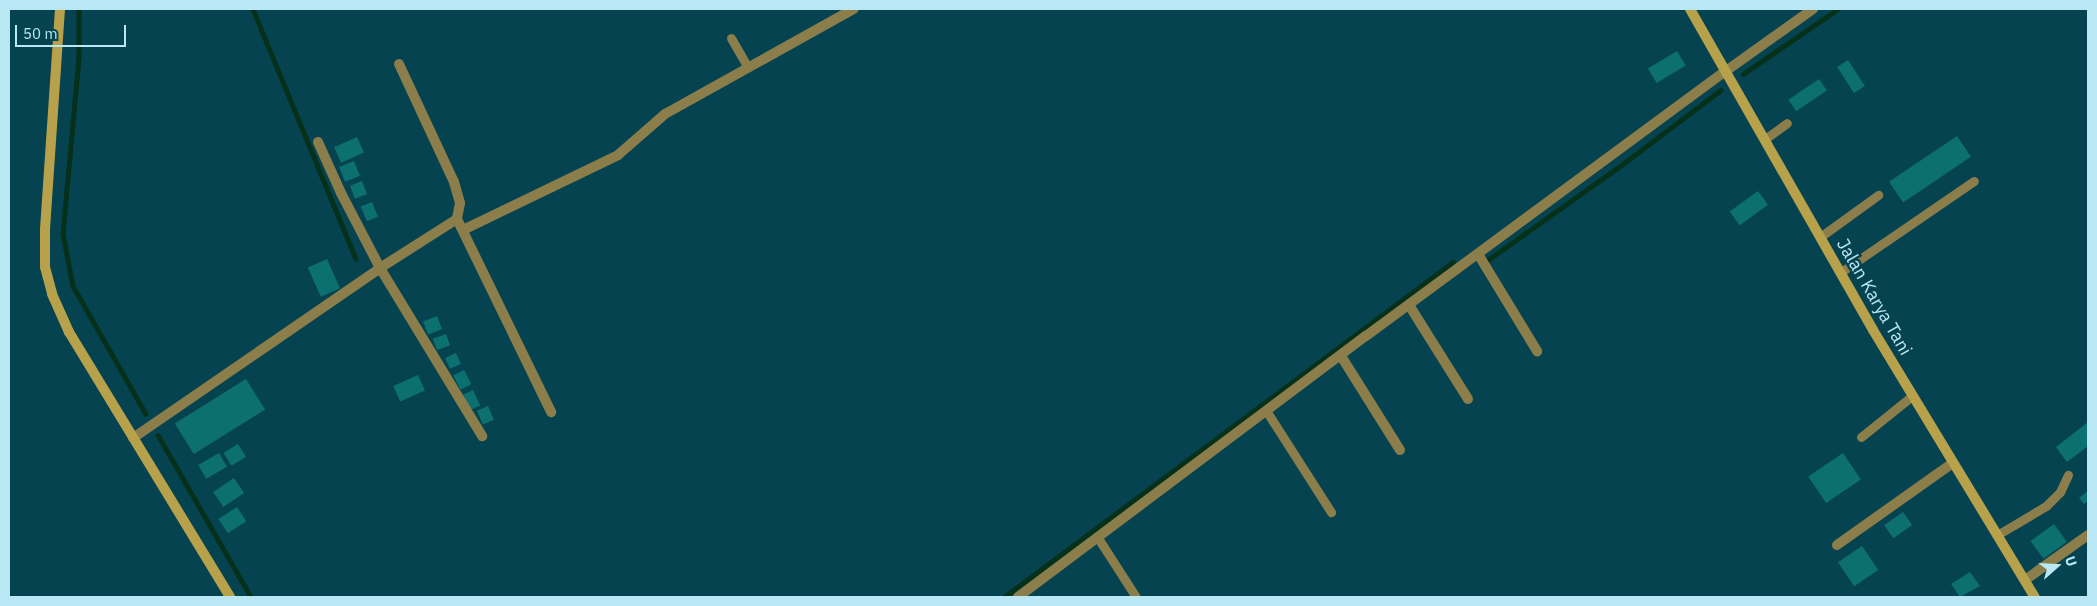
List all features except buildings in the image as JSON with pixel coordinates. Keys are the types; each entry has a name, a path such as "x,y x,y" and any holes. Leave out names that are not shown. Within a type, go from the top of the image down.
{"street":[{"path":"60,9 45,230 45,267 57,308 132,438 230,597"},
{"path":"463,230 618,155 665,114 854,9"},
{"name":"Jalan Karya Tani","path":"1690,9 1912,396 2035,597"},
{"path":"1018,597 1409,305 1813,9"},
{"path":"399,64 454,182 460,203 458,219 551,412"},
{"path":"318,142 341,194 380,268 482,436"},
{"path":"132,438 380,268 458,219"},
{"path":"1478,254 1537,351"},
{"path":"1409,305 1468,399"},
{"path":"1341,356 1400,450"},
{"path":"1837,545 1953,463"},
{"path":"2025,580 2088,535"}],"lane":[{"path":"731,38 748,68"},
{"path":"1765,139 1787,124"},
{"path":"1840,272 1974,181"},
{"path":"1820,237 1878,195"},
{"path":"1861,437 1912,396"},
{"path":"1267,412 1331,512"},
{"path":"1997,535 2046,506 2060,492 2068,475"},
{"path":"1098,538 1136,597"}],"waterway":[{"path":"79,9 79,58 63,234 73,286 146,414"},
{"path":"253,9 356,259"},
{"path":"1743,74 1838,9"},
{"path":"1485,262 1616,169 1721,90"},
{"path":"1004,597 1453,262"},
{"path":"158,435 251,597"}]}
